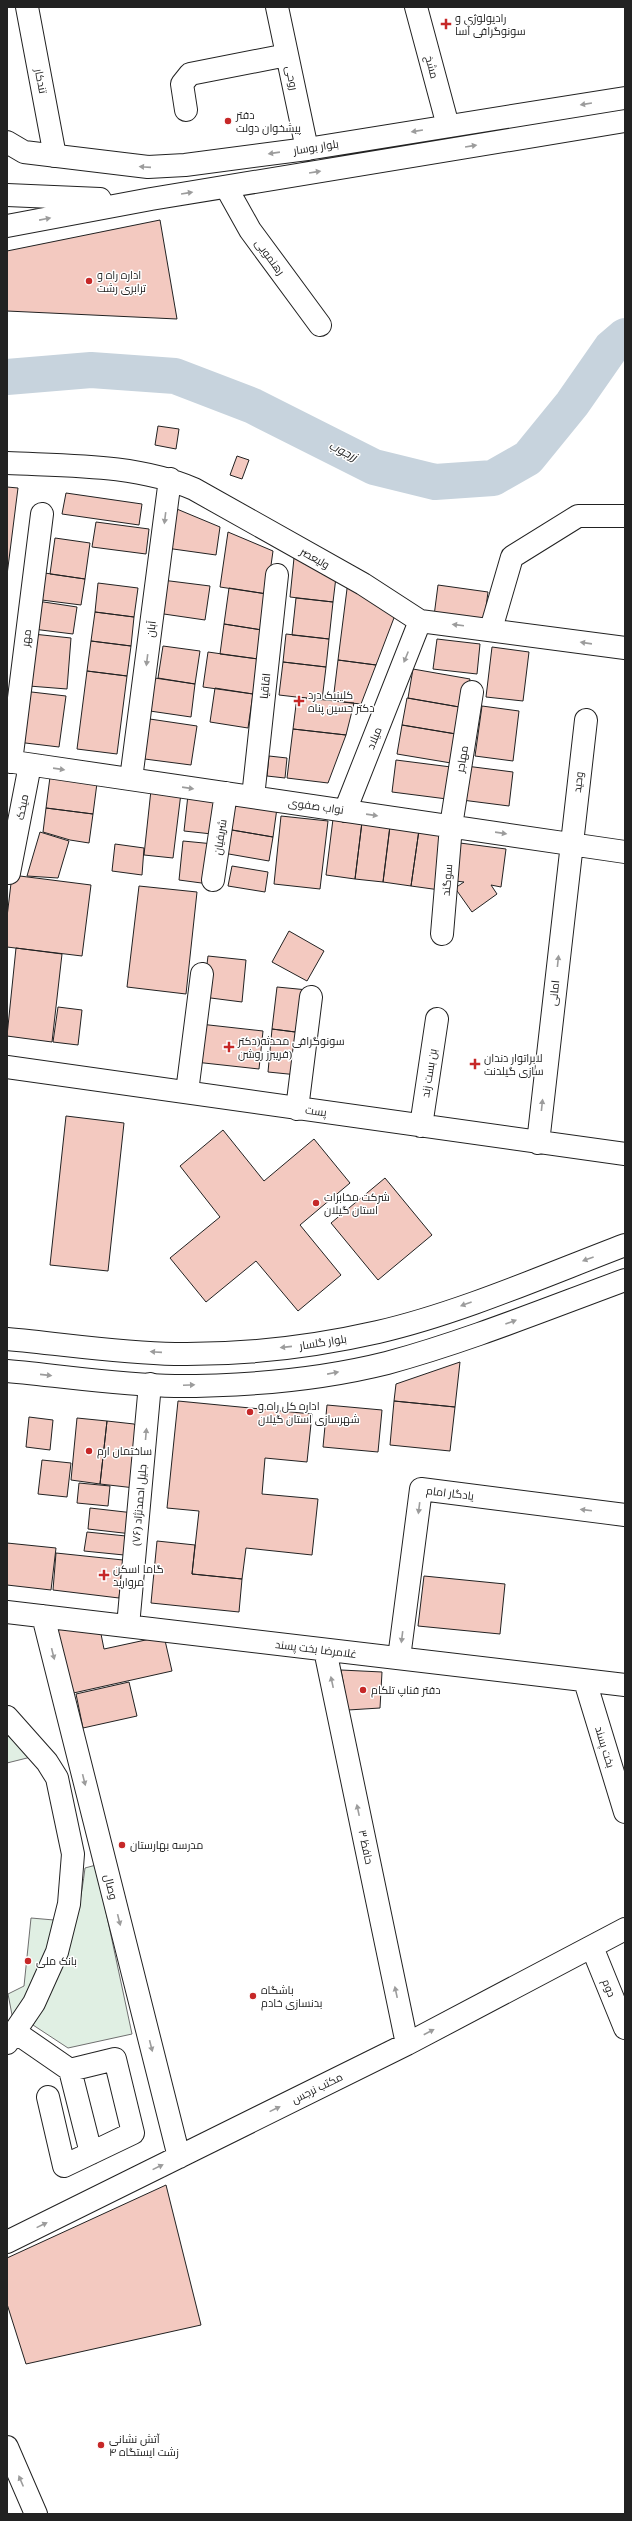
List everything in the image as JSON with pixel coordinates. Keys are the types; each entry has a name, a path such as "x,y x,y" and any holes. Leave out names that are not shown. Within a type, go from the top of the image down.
{"street":[{"name":"تندکار","path":"27,7 55,156"},
{"name":"روحی","path":"277,7 307,149"},
{"name":"مشخ","path":"416,7 448,126"},
{"path":"186,110 182,84 190,74 287,55"},
{"name":"بلوار بوسار","path":"12,148 55,156 148,167 185,165 307,149 625,98"},
{"path":"7,226 151,198 625,121"},
{"name":"رهنمویی","path":"226,186 250,230 320,325"},
{"path":"7,195 103,200 151,198"},
{"name":"ولیعصر","path":"7,463 106,468 170,479 194,489 363,584 420,621 491,629 625,648"},
{"name":"آبان","path":"131,779 170,479"},
{"name":"مهر","path":"16,763 42,514"},
{"path":"491,629 512,557 578,516 625,516"},
{"name":"اقاقیا","path":"253,797 277,576"},
{"name":"میلاد","path":"345,811 420,621"},
{"name":"مهاجر","path":"451,826 472,692"},
{"name":"وحید","path":"570,844 586,720"},
{"name":"نواب صفوی","path":"16,763 625,852"},
{"name":"میخک","path":"9,873 16,763"},
{"name":"شریفیان","path":"213,880 226,793"},
{"name":"سوگند","path":"442,934 451,826"},
{"name":"امانی","path":"538,1143 570,844"},
{"path":"187,1092 202,974"},
{"path":"297,1109 311,997"},
{"name":"بن بست زند","path":"421,1126 437,1019"},
{"name":"پست","path":"7,1067 538,1143 625,1154"},
{"name":"بلوار گلسار","path":"7,1339 175,1354 245,1352 314,1344 379,1332 442,1313 625,1246"},
{"path":"7,1371 174,1386 247,1384 319,1376 386,1363 451,1344 625,1280"},
{"name":"جلیل احمدنژاد (۷۶)","path":"128,1626 150,1384"},
{"name":"یادگار امام","path":"399,1658 421,1489 625,1515"},
{"name":"غلامرضا بخت پسند","path":"7,1612 625,1686"},
{"name":"وصال","path":"44,1616 179,2157"},
{"name":"حافظ ۳","path":"325,1650 407,2044"},
{"name":"بخت پسند","path":"585,1681 625,1812"},
{"path":"7,1717 47,1762 57,1778 73,1854 69,1904 57,1952 34,2003 11,2037 70,2070 115,2059 133,2133 64,2166 48,2097"},
{"name":"مکتب نرجس","path":"7,2242 407,2044 625,1929"},
{"name":"دوم","path":"592,1947 625,2028"},
{"path":"70,2070 91,2153"},
{"path":"7,2447 36,2514"}],"green space":[{"path":"7,1735 31,1757 7,1763"},
{"path":"96,1865 132,2034 68,2048 33,2025 53,1988 68,1950 78,1910 85,1868"},
{"path":"31,1918 54,1920 42,1967 13,2020 8,1994 24,1986"}],"building":[{"name":"اداره راه و ترابری رشت","path":"160,220 177,319 7,311 7,251"},
{"path":"158,426 179,429 176,449 155,445"},
{"path":"237,456 249,460 242,479 230,475"},
{"path":"7,487 18,488 7,575"},
{"path":"66,493 142,504 139,525 62,514"},
{"path":"172,507 220,527 216,555 166,548"},
{"path":"96,522 149,529 146,554 92,547"},
{"path":"228,532 273,551 267,594 220,587"},
{"path":"55,538 90,543 85,579 50,574"},
{"path":"294,558 336,577 333,602 290,597"},
{"path":"38,572 85,579 81,605 34,599"},
{"path":"162,580 210,586 205,620 157,613"},
{"path":"348,581 397,610 376,665 338,660"},
{"path":"98,583 138,588 134,617 95,612"},
{"path":"438,585 488,592 484,622 434,616"},
{"path":"229,588 267,594 262,630 224,624"},
{"path":"296,598 333,602 329,639 292,635"},
{"path":"37,601 77,607 73,634 33,629"},
{"path":"95,612 134,617 131,646 91,641"},
{"path":"224,624 262,630 258,659 220,654"},
{"path":"33,634 71,638 67,689 29,686"},
{"path":"286,634 329,639 326,667 283,662"},
{"path":"437,639 480,644 477,674 433,669"},
{"path":"91,641 131,646 127,676 87,671"},
{"path":"163,646 200,651 195,684 158,678"},
{"path":"492,647 529,652 523,701 486,697"},
{"path":"208,652 258,659 253,694 203,687"},
{"path":"338,660 376,665 361,704 333,701"},
{"path":"283,662 326,667 322,700 279,695"},
{"path":"413,669 470,679 465,708 408,698"},
{"path":"87,671 127,676 117,754 77,749"},
{"path":"148,677 195,684 191,717 143,710"},
{"path":"215,688 253,694 248,728 210,722"},
{"path":"23,691 66,696 59,747 17,742"},
{"path":"297,697 354,703 346,735 293,729"},
{"path":"407,698 465,708 456,734 402,725"},
{"path":"482,706 519,711 513,761 475,756"},
{"path":"143,718 197,726 191,765 137,758"},
{"path":"402,725 456,734 451,763 397,754"},
{"path":"293,729 346,735 328,783 287,778"},
{"path":"269,756 287,758 285,778 267,776"},
{"path":"396,760 451,767 447,799 392,792"},
{"path":"466,766 513,772 509,806 462,800"},
{"path":"50,777 97,783 93,814 46,808"},
{"path":"151,790 181,793 173,858 144,855"},
{"path":"188,795 217,799 212,834 184,831"},
{"path":"231,801 277,808 273,837 226,829"},
{"path":"46,808 93,814 89,843 70,840 43,832"},
{"path":"281,816 328,821 320,889 274,884"},
{"path":"333,819 362,822 355,879 326,875"},
{"path":"362,822 390,826 383,882 355,879"},
{"path":"390,826 419,830 411,886 383,882"},
{"path":"226,829 273,837 269,861 223,853"},
{"path":"419,830 447,833 440,890 411,886"},
{"path":"40,832 69,841 58,878 27,876"},
{"path":"183,841 214,844 209,884 179,880"},
{"path":"460,843 506,849 501,887 491,885 497,894 472,912 455,888 464,882 455,881"},
{"path":"115,844 144,848 142,875 112,871"},
{"path":"232,866 268,872 265,892 228,886"},
{"path":"12,875 91,885 82,956 7,947 7,917"},
{"path":"139,886 197,892 186,994 127,987"},
{"path":"289,931 324,951 307,981 272,962"},
{"path":"16,948 62,954 52,1042 7,1036"},
{"path":"208,956 246,960 242,1002 203,997"},
{"path":"277,987 308,990 303,1033 272,1029"},
{"path":"58,1007 82,1010 78,1045 53,1042"},
{"name":"سونوگرافی محدثه(دکتر فریبرز روشن)","path":"200,1024 263,1031 259,1069 195,1062"},
{"path":"272,1029 303,1033 298,1075 268,1072"},
{"path":"66,1116 124,1123 108,1271 50,1265"},
{"path":"223,1130 264,1181 314,1139 350,1183 300,1225 341,1275 298,1311 256,1261 206,1302 170,1258 220,1217 180,1166"},
{"path":"385,1178 432,1235 378,1280 331,1223"},
{"path":"460,1362 455,1407 394,1401 396,1384"},
{"path":"178,1401 312,1414 307,1462 265,1458 262,1494 318,1499 312,1555 246,1548 242,1579 192,1574 199,1511 167,1508"},
{"path":"394,1401 455,1407 450,1451 390,1445"},
{"path":"327,1405 382,1410 378,1452 323,1447"},
{"path":"29,1417 53,1420 50,1450 26,1447"},
{"name":"ساختمان ارم","path":"77,1418 107,1421 100,1484 71,1480"},
{"path":"107,1421 134,1424 141,1433 135,1488 100,1484"},
{"path":"42,1460 71,1463 67,1497 38,1494"},
{"path":"79,1483 110,1486 108,1506 77,1503"},
{"path":"90,1508 134,1513 132,1534 88,1529"},
{"path":"87,1532 126,1536 124,1555 84,1551"},
{"path":"157,1541 195,1545 192,1574 242,1579 239,1612 151,1603"},
{"path":"7,1543 56,1548 51,1590 7,1585"},
{"path":"56,1553 123,1560 119,1598 53,1590"},
{"path":"424,1576 505,1584 500,1634 418,1626"},
{"path":"54,1625 100,1629 104,1649 164,1636 172,1671 69,1694"},
{"name":"دفتر فناپ تلکام","path":"341,1670 382,1672 380,1708 348,1710"},
{"path":"129,1682 137,1716 83,1728 76,1694"},
{"path":"166,2185 201,2325 26,2364 7,2304 7,2258"}],"waterway":[{"name":"زرجوب","path":"7,377 91,370 175,376 253,406 374,467 435,482 493,478 528,458 572,404 611,348 625,336"}],"place":[{"name":"رادیولوژی و سونوگرافی آسا","path":"446,24"},
{"name":"دفتر پیشخوان دولت","path":"228,121"},
{"name":"اداره راه و ترابری رشت","path":"89,281"},
{"name":"کلینیک درد دکتر حسین پناه","path":"299,701"},
{"name":"سونوگرافی محدثه(دکتر فریبرز روشن)","path":"229,1047"},
{"name":"لابراتوار دندان سازی گیلدنت","path":"475,1064"},
{"name":"شرکت مخابرات استان گیلان","path":"316,1203"},
{"name":"اداره کل راه و شهرسازی استان گیلان","path":"250,1412"},
{"name":"ساختمان ارم","path":"89,1451"},
{"name":"گاما اسکن مروارید","path":"104,1575"},
{"name":"دفتر فناپ تلکام","path":"363,1690"},
{"name":"مدرسه بهارستان","path":"122,1845"},
{"name":"بانک ملی","path":"28,1961"},
{"name":"باشگاه بدنسازی خادم","path":"253,1996"},
{"name":"آتش نشانی زشت ایستگاه ۴","path":"101,2445"}]}
